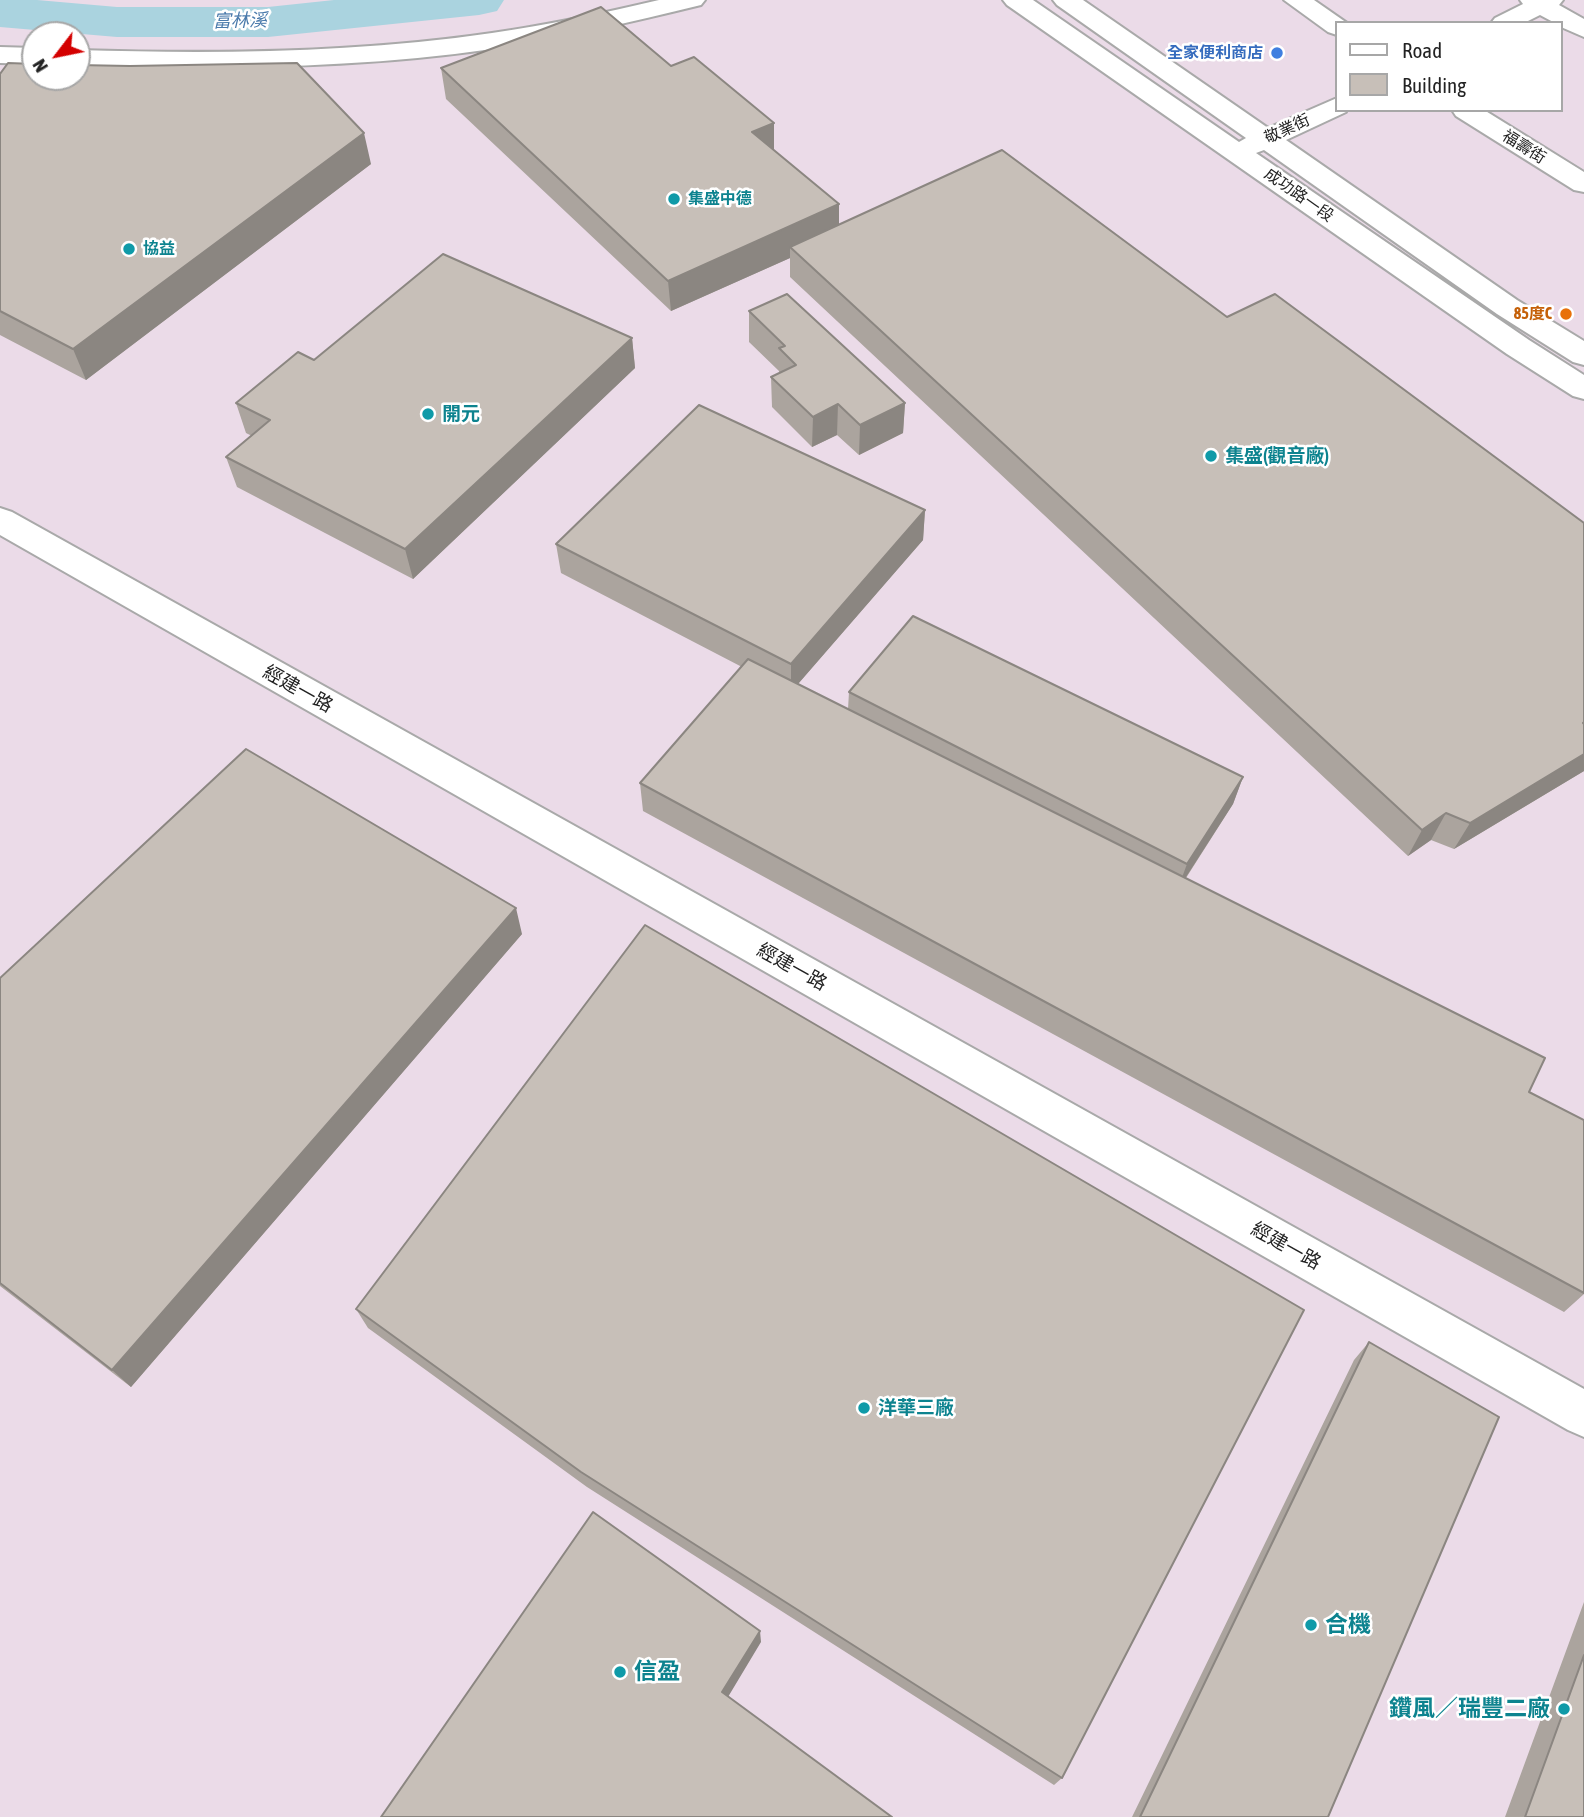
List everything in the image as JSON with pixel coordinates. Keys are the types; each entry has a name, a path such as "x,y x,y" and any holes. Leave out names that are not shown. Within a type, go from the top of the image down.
{"street":[{"path":"91,58 321,58 465,45 692,0"},
{"name":"成功路一段","path":"1016,0 1518,347 1584,388"},
{"name":"成功路一段","path":"1066,0 1268,138 1507,307 1584,355"},
{"path":"1297,0 1336,26"},
{"path":"1507,21 1541,1 1584,29"},
{"path":"0,55 21,56"},
{"name":"敬業街","path":"1238,153 1336,106"},
{"name":"福壽街","path":"1468,112 1584,184"},
{"name":"經建一路","path":"0,520 1584,1414"}],"shaded area":[{"path":"0,0 1584,0 1584,1817 0,1817"}],"building":[{"name":"集盛中德","path":"601,7 671,66 694,57 774,123 752,132 839,204 668,281 441,68"},
{"name":"協益","path":"8,63 21,63 21,91 91,91 91,65 297,63 364,133 73,349 0,311 0,74"},
{"name":"集盛(觀音廠)","path":"1002,150 1227,317 1275,294 1584,523 1584,754 1470,823 1446,813 1422,830 790,247"},
{"name":"開元","path":"443,254 632,338 405,549 226,457 270,420 236,403 298,352 314,360"},
{"path":"787,294 905,403 860,425 838,404 813,417 771,377 796,365 779,348 785,346 749,311"},
{"path":"699,405 925,510 791,664 556,544"},
{"path":"913,616 1243,777 1187,864 849,692"},
{"path":"748,659 1545,1058 1529,1092 1584,1120 1584,1293 640,783"},
{"path":"246,749 516,908 112,1370 0,1283 0,978"},
{"name":"洋華三廠","path":"645,925 1304,1310 1062,1778 581,1472 356,1309"},
{"name":"合機","path":"1369,1342 1499,1417 1328,1817 1140,1817"},
{"name":"信盈","path":"593,1512 760,1631 722,1692 892,1817 381,1817"},
{"path":"1584,1655 1584,1817 1525,1817"}],"waterway":[{"name":"富林溪","path":"0,12 117,22 268,22 479,0"}],"place":[{"name":"全家便利商店","path":"1277,53"},
{"name":"集盛中德","path":"674,199"},
{"name":"協益","path":"129,249"},
{"name":"85度C","path":"1566,314"},
{"name":"開元","path":"428,414"},
{"name":"集盛(觀音廠)","path":"1211,456"},
{"name":"洋華三廠","path":"864,1408"},
{"name":"合機","path":"1311,1625"},
{"name":"信盈","path":"620,1672"},
{"name":"鑽風／瑞豐二廠","path":"1564,1709"}]}
